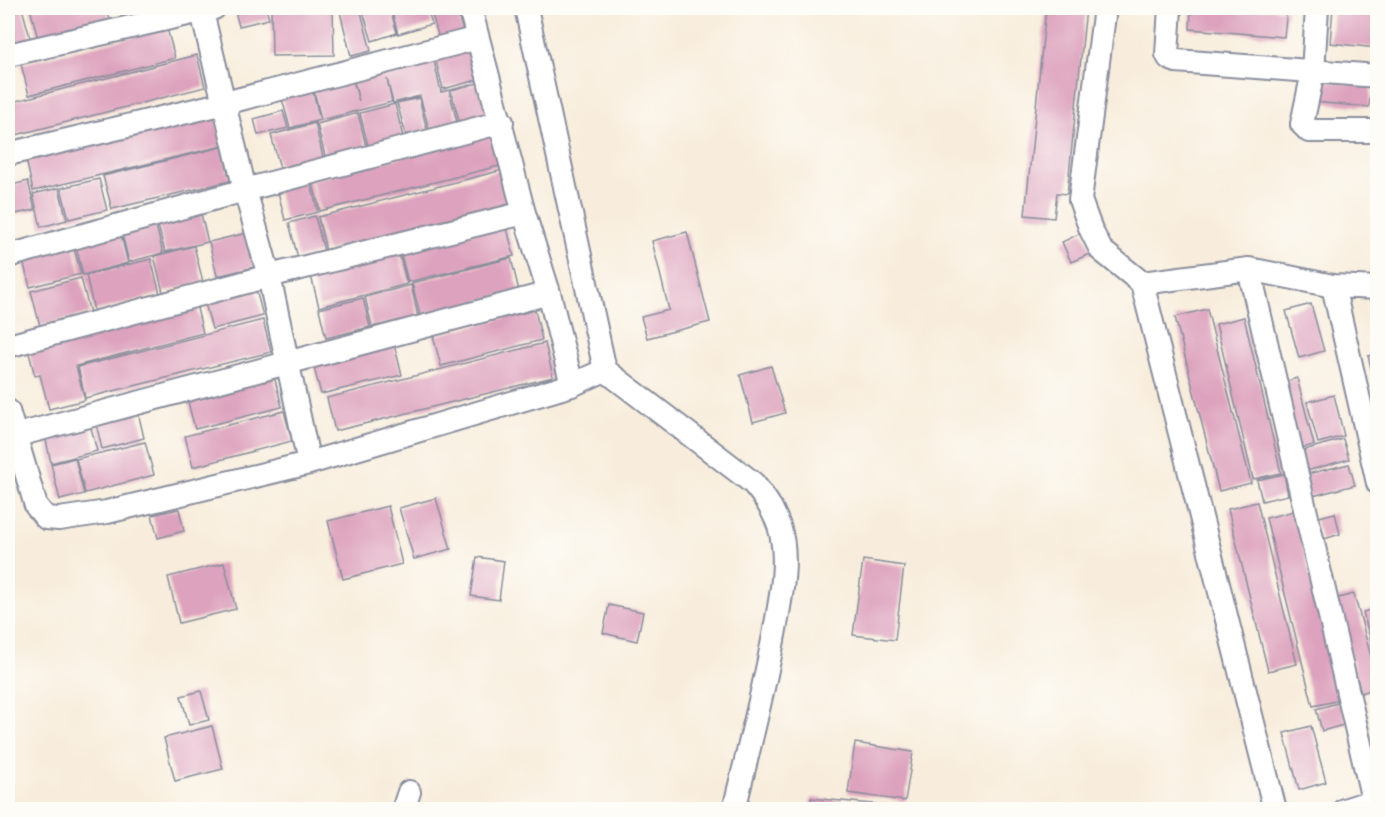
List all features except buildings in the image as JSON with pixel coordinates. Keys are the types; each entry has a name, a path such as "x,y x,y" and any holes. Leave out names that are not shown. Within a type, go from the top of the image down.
{"street":[{"path":"470,8 502,122 524,213 549,293 572,385"},
{"path":"526,8 605,370 753,483 769,503 779,527 784,557 780,599 766,679 734,810"},
{"path":"1105,8 1080,200 1101,250 1142,284 1275,810"},
{"path":"1170,8 1167,54 1169,58 1176,61 1377,76"},
{"path":"1317,8 1313,72 1301,118 1302,124 1306,130 1377,131"},
{"path":"8,55 206,9 245,190 269,276 309,463"},
{"path":"8,154 225,103 478,38"},
{"path":"8,256 502,122"},
{"path":"8,346 269,276 524,213"},
{"path":"1142,284 1249,269 1333,286 1377,288"},
{"path":"1249,269 1375,800 1344,810"},
{"path":"1333,286 1377,483"},
{"path":"14,436 549,293"},
{"path":"8,411 36,506 46,518 59,519 107,512 309,463 572,385 605,370"}]}
